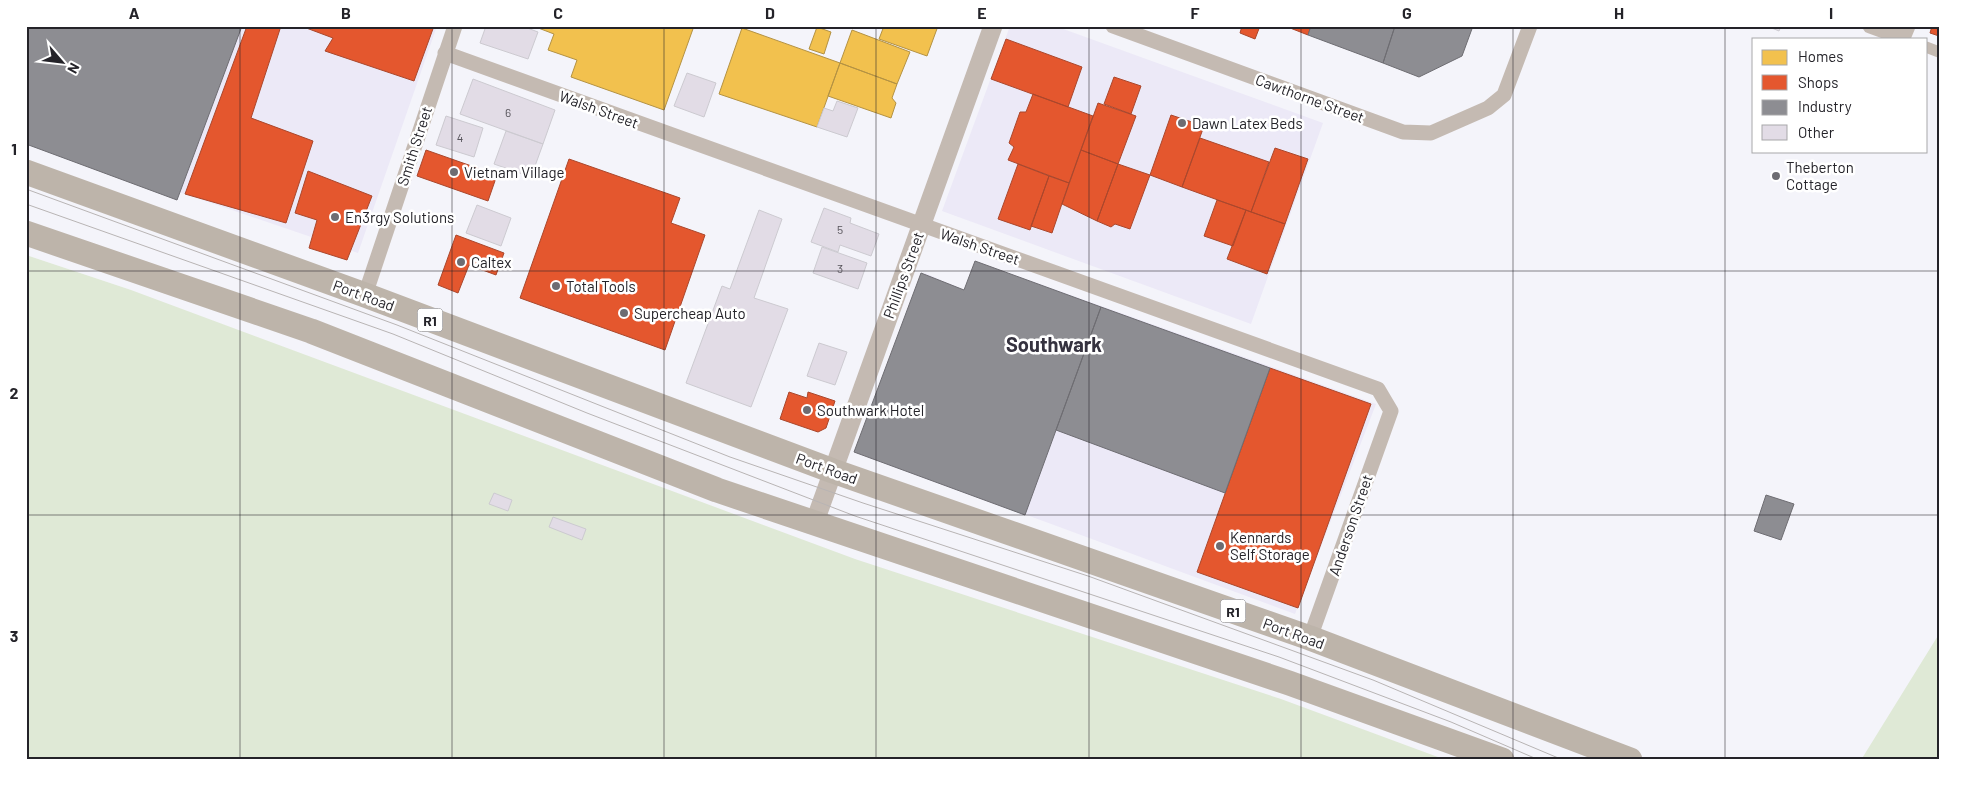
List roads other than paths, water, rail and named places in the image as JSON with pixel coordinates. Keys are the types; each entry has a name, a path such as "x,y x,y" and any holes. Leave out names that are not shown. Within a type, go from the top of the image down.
{"highway":[{"name":"Port Road","path":"26,172 366,295 833,471 1310,638 1630,760"},
{"path":"26,233 311,331 717,490 1289,683 1502,760"}],"street":[{"name":"Smith Street","path":"366,295 455,26"},
{"name":"Phillips Street","path":"814,524 993,26"},
{"name":"Cawthorne Street","path":"1113,26 1403,132 1430,133 1488,108 1504,96 1530,26"},
{"path":"1870,26 1905,34"},
{"name":"Walsh Street","path":"445,53 1378,388 1390,411"},
{"name":"Anderson Street","path":"1310,638 1390,411"}],"tram line":[{"path":"26,189 397,325 730,457 863,503 1088,576 1373,680 1563,760"},
{"path":"26,204 393,334 587,413 855,516 1279,657 1451,722 1539,760"}],"place":[{"name":"Dawn Latex Beds","path":"1182,123"},
{"name":"Vietnam Village","path":"454,172"},
{"name":"Theberton Cottage","path":"1776,176"},
{"name":"En3rgy Solutions","path":"335,217"},
{"name":"Caltex","path":"461,262"},
{"name":"Total Tools","path":"556,286"},
{"name":"Supercheap Auto","path":"624,313"},
{"name":"Southwark Hotel","path":"807,410"},
{"name":"Kennards Self Storage","path":"1220,546"}],"district":[{"name":"Southwark","path":"1054,344"}]}
